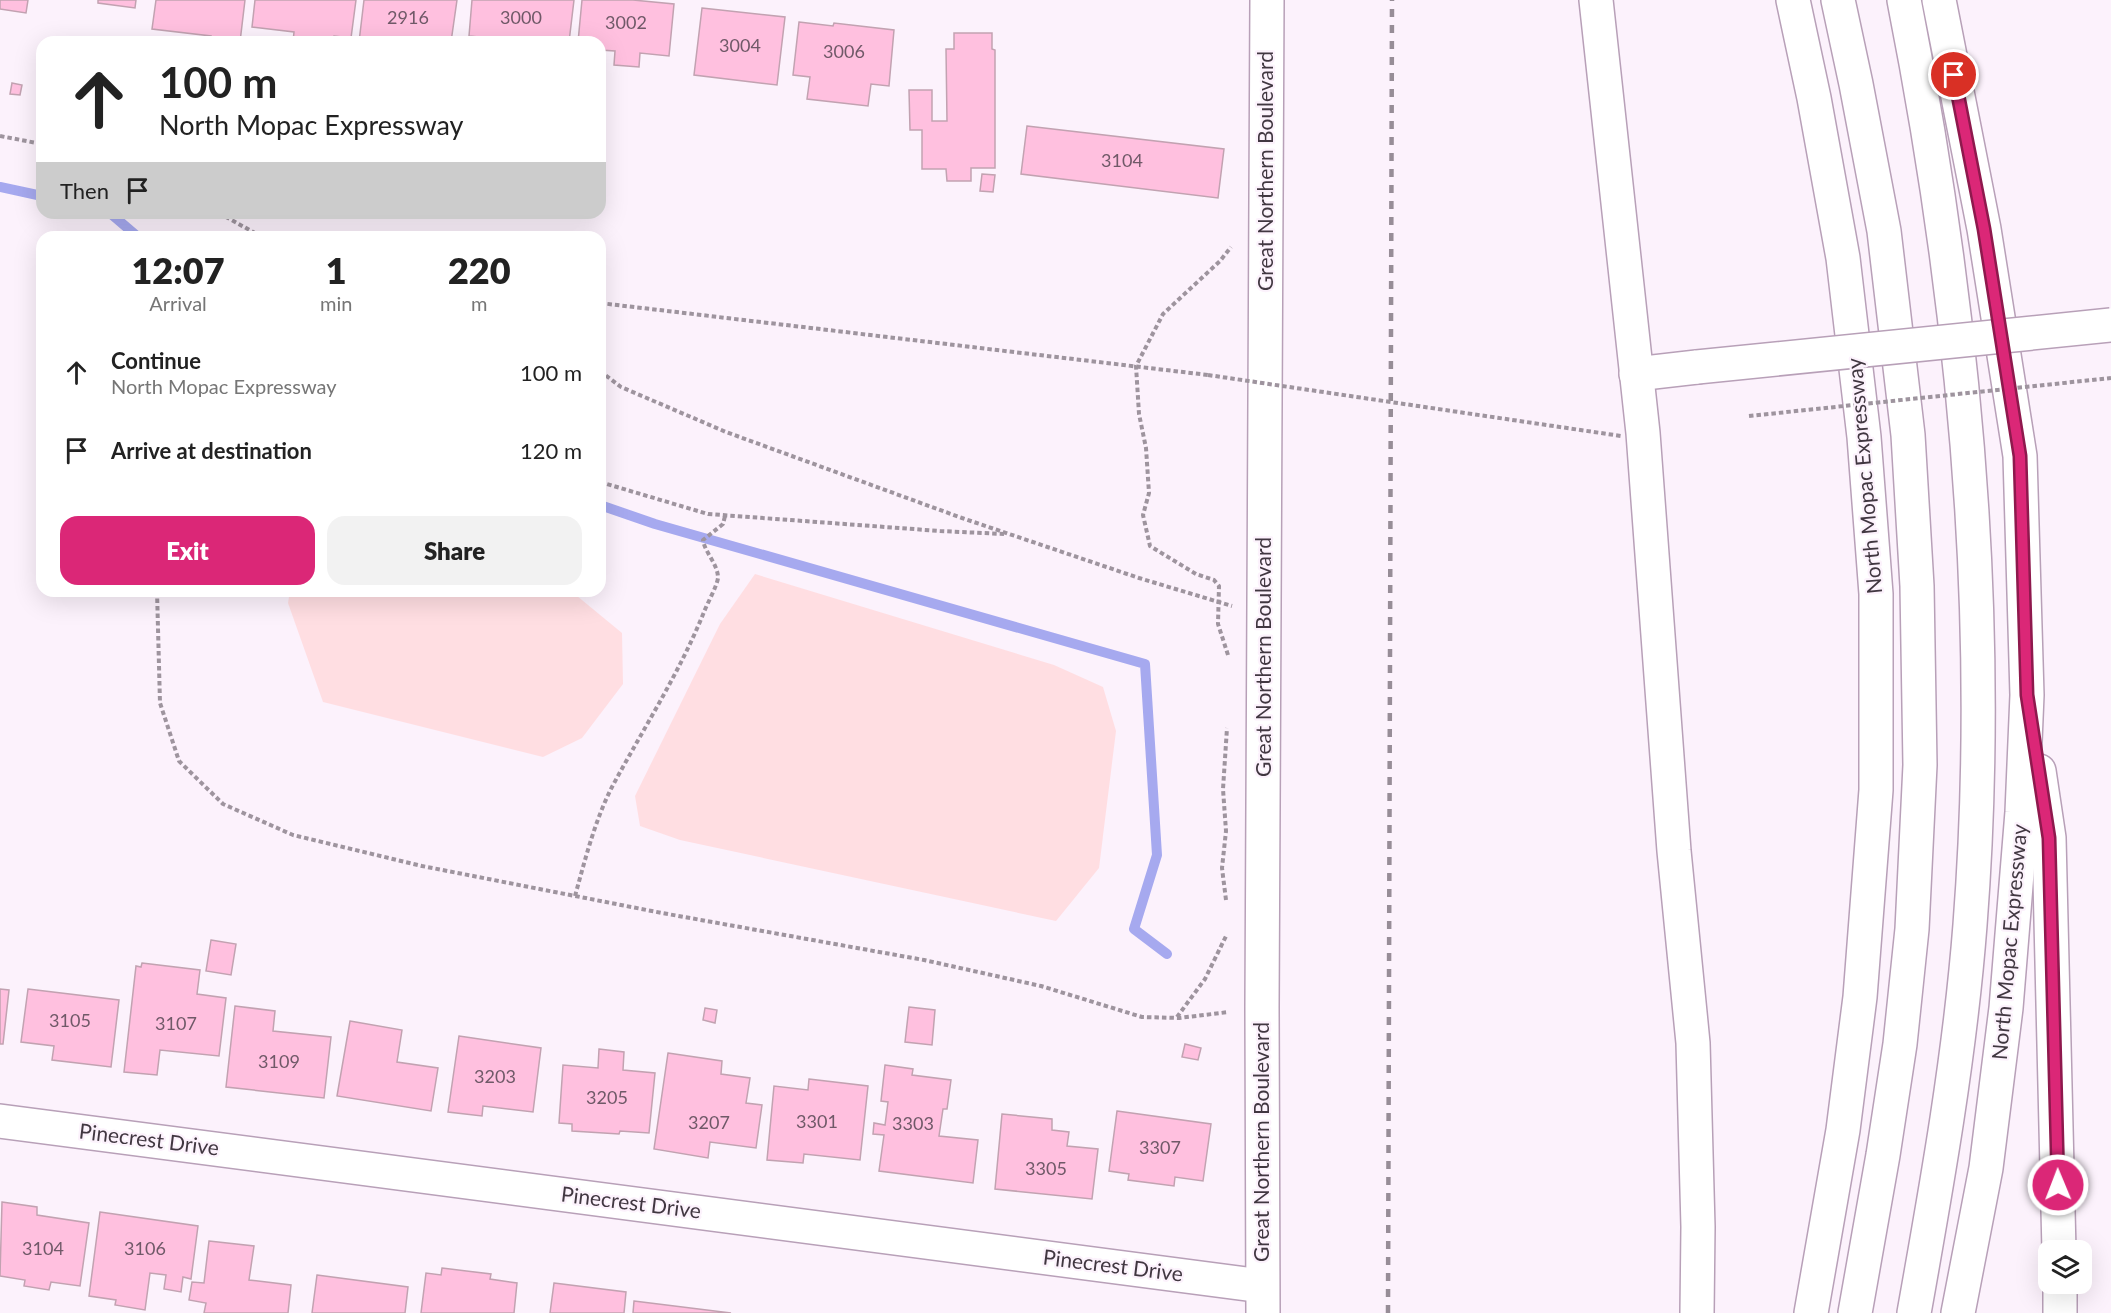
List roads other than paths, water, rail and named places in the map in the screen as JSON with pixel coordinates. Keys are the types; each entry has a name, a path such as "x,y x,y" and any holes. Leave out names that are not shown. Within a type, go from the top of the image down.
{"main road":[{"name":"Great Northern Boulevard","path":"1262,1299 1267,0"},
{"path":"1596,0 1636,374 1674,851 1693,1043 1698,1313"},
{"name":"North Mopac Expressway","path":"1793,0 1814,98 1843,258 1864,437 1876,594 1876,790 1860,997 1843,1130 1811,1313"},
{"path":"1838,0 1884,231 1908,435 1917,586 1920,765 1912,929 1900,1044 1855,1313"},
{"path":"1904,0 1940,197 1967,425 1977,579 1978,761 1970,925 1942,1156 1914,1313"},
{"name":"North Mopac Expressway","path":"1939,0 1984,229 2020,456 2027,695 2022,813 2006,1008 1986,1168 1958,1313"},
{"path":"1636,374 2111,325"},
{"path":"2027,695 2049,838 2060,1240"},
{"name":"Pinecrest Drive","path":"0,1121 1262,1299"},
{"path":"2060,1294 2060,1313"}],"waterway":[{"path":"0,187 36,195"},
{"path":"117,219 131,231"},
{"path":"606,507 655,524 1145,664 1157,855 1134,929 1167,954"}],"railway":[{"path":"1388,1313 1392,0"}]}
